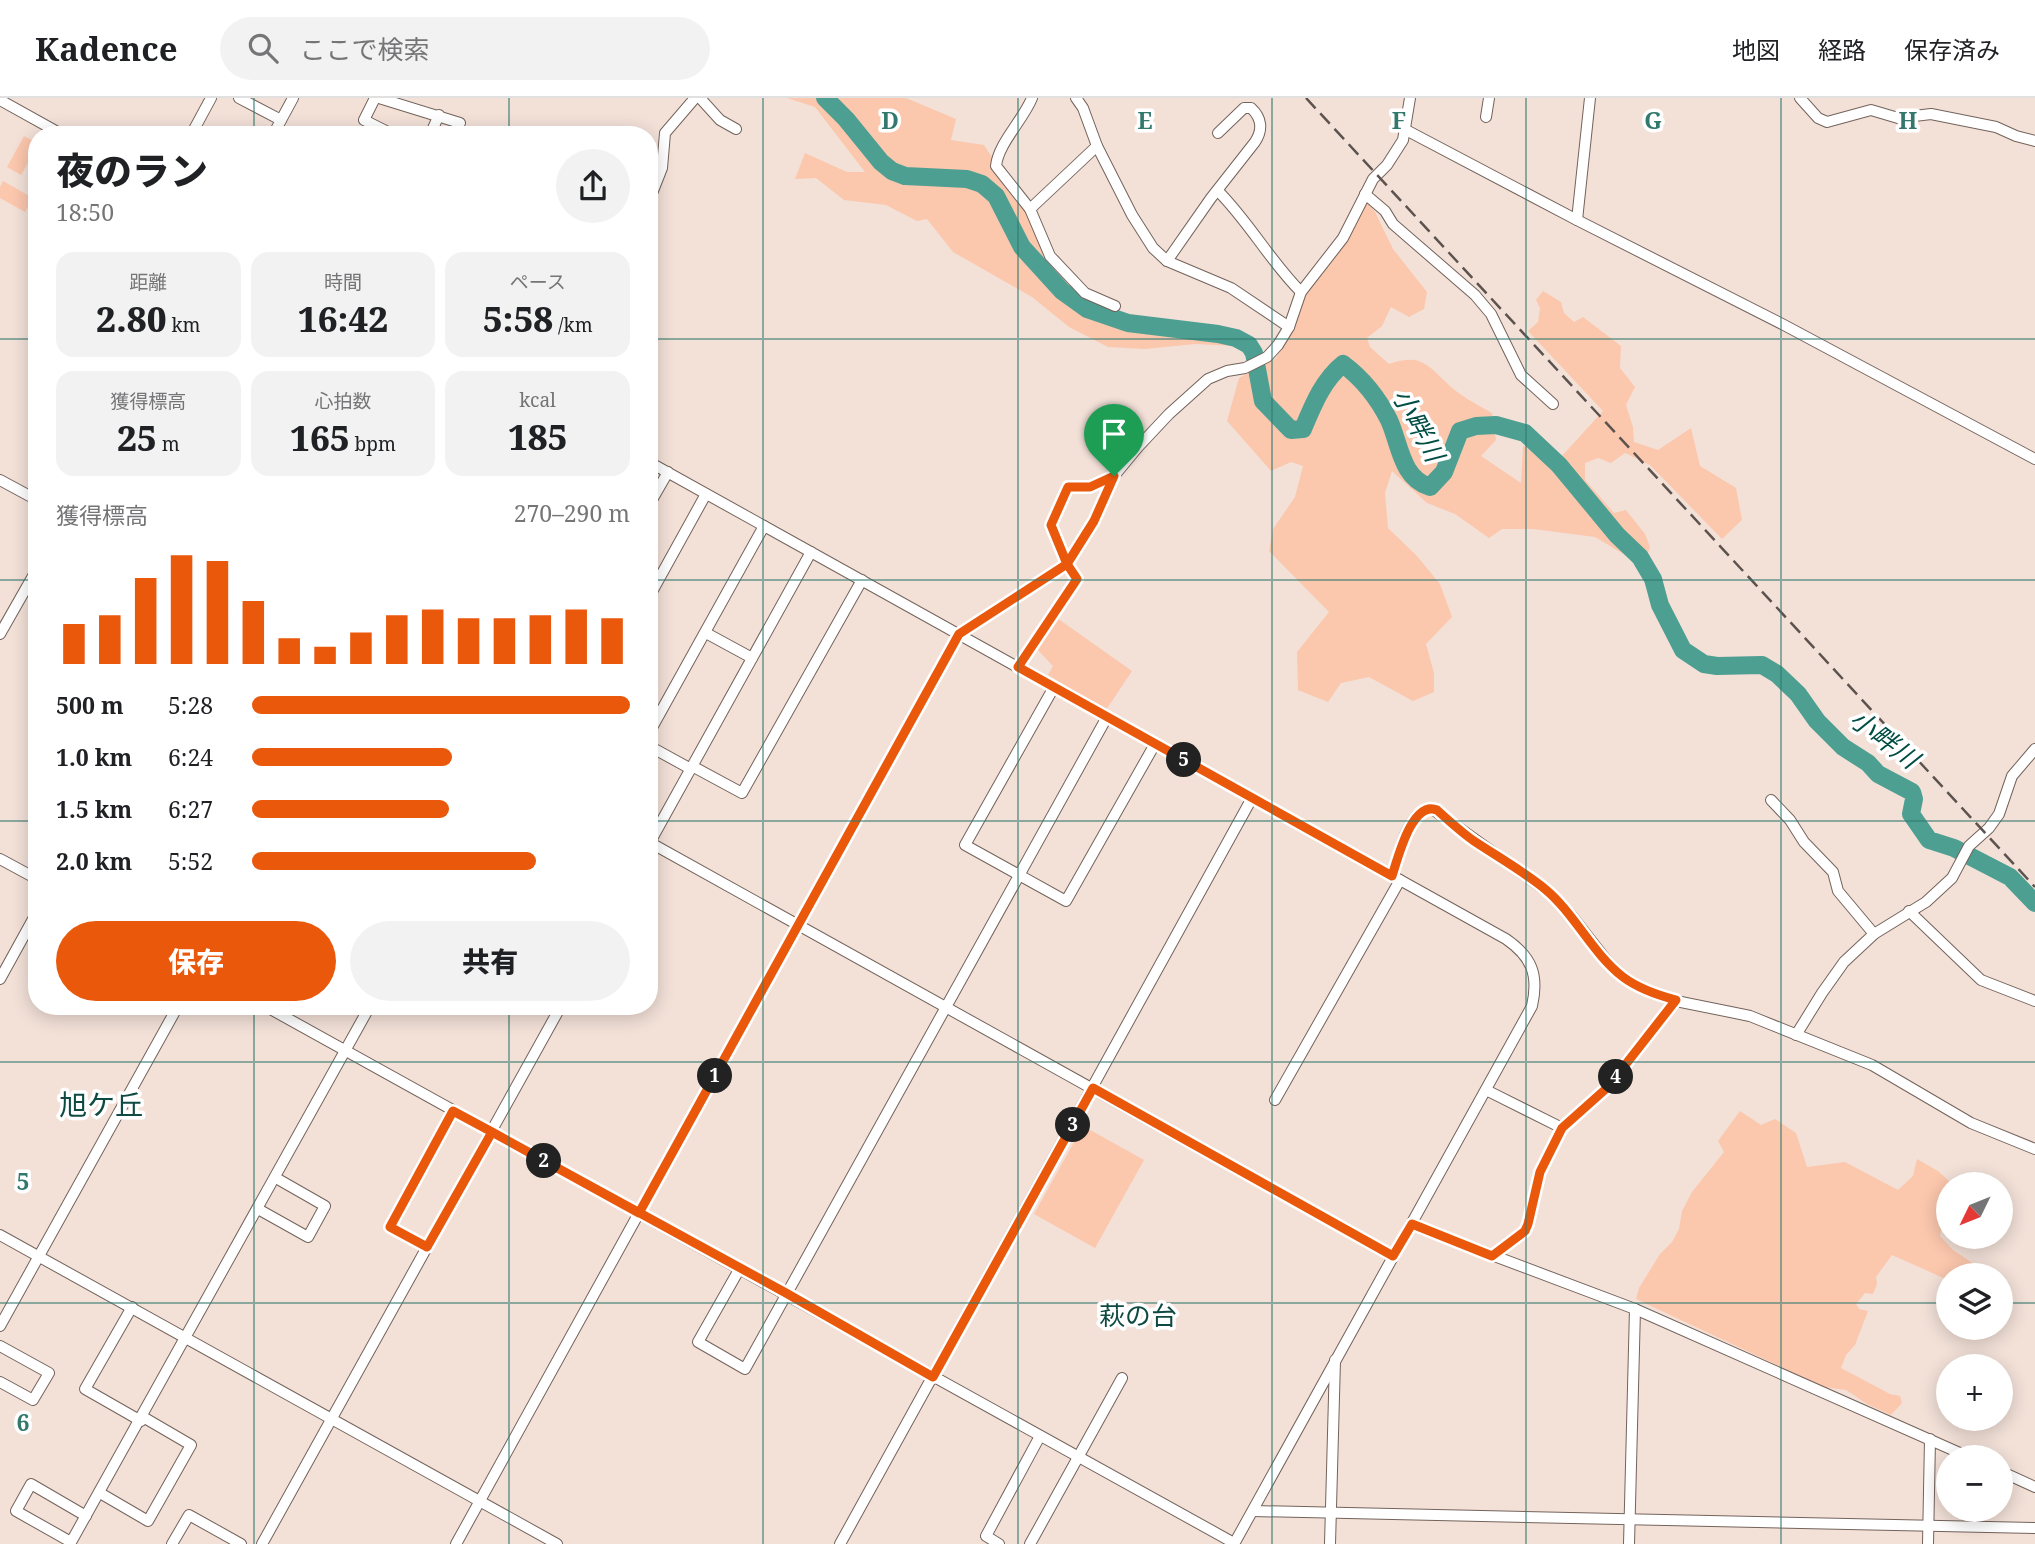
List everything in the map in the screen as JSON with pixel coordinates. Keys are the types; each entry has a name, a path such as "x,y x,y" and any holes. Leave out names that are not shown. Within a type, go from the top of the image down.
{"street":[{"path":"198,126 211,98"},
{"path":"239,98 281,120"},
{"path":"278,126 293,98"},
{"path":"376,126 364,120 377,98 460,123"},
{"path":"658,178 662,168 665,132 698,98 720,120 736,129"},
{"path":"1032,98 1026,113 997,156 996,166 1030,209 1050,256 1085,293 1115,306"},
{"path":"1076,98 1132,215 1153,248 1167,261 1231,288 1289,327"},
{"path":"456,1544 959,634 1067,564 1094,521 1114,476 1161,422 1208,379 1254,364 1266,358 1278,345 1289,327 1301,292 1343,238 1373,179 1396,151 1406,130 1410,98"},
{"path":"1486,117 1489,98"},
{"path":"1577,220 1590,98"},
{"path":"1800,98 1818,118 1827,122 1871,110 1898,118 1931,114 1996,127 2035,141"},
{"path":"0,100 47,126"},
{"path":"1167,261 1255,142 1261,133 1260,122 1251,108 1244,108 1218,133"},
{"path":"434,126 439,115"},
{"path":"1406,130 1784,325 2035,459"},
{"path":"1030,209 1097,146"},
{"path":"1218,191 1236,208 1281,272 1301,292"},
{"path":"1365,194 1385,211 1393,224 1475,295 1491,314 1521,375 1553,404"},
{"path":"281,1015 1234,1544 1532,1006 1536,988 1530,964 1516,946 1506,939 658,467"},
{"path":"658,489 668,472"},
{"path":"1018,667 1077,579 1067,564 1051,525 1068,487 1090,487 1114,476"},
{"path":"0,480 28,495"},
{"path":"658,581 706,494"},
{"path":"658,717 764,526"},
{"path":"658,828 811,552"},
{"path":"658,750 742,793 862,580"},
{"path":"0,634 28,585"},
{"path":"706,633 752,658"},
{"path":"1054,687 965,845 1066,901 1156,744"},
{"path":"740,1268 698,1342 745,1369 1107,717"},
{"path":"1796,1035 1844,962 1874,934 1938,893 1952,878 1968,848 1999,814 2012,776 2035,749"},
{"path":"840,1544 1252,798"},
{"path":"1771,800 1790,820 1804,842 1833,872 1838,891 1874,934"},
{"path":"1275,1100 1396,878 1408,831 1418,814 1431,808 1547,891 1571,915 1622,976 1653,993 1750,1016 1872,1065 1971,1123 2035,1149"},
{"path":"658,846 1393,1256"},
{"path":"0,859 28,874"},
{"path":"1909,911 1981,980 2035,1001"},
{"path":"0,979 28,928"},
{"path":"1492,1256 1525,1231 1540,1172 1562,1128 1608,1087 1676,1000"},
{"path":"0,1326 173,1015"},
{"path":"86,1516 31,1484 16,1511 71,1543 365,1015"},
{"path":"262,1544 556,1015"},
{"path":"1486,1090 1562,1128"},
{"path":"427,1247 390,1227 453,1111"},
{"path":"258,1209 307,1237 325,1206 276,1178"},
{"path":"1412,1224 1635,1309 1943,1445"},
{"path":"0,1235 557,1544"},
{"path":"100,1493 148,1521 191,1445 85,1389 132,1307"},
{"path":"1629,1544 1635,1309"},
{"path":"0,1346 49,1373 33,1401 0,1381"},
{"path":"1330,1544 1335,1358"},
{"path":"1030,1544 1122,1378"},
{"path":"999,1544 986,1536 1040,1436"},
{"path":"1928,1544 1930,1439"},
{"path":"2013,1477 2035,1488"},
{"path":"1253,1511 2035,1528"},
{"path":"172,1544 188,1515 241,1544"}],"shaded area":[{"path":"787,98 906,98 956,119 951,140 984,145 1027,211 1045,260 1084,300 1162,330 1203,336 1235,346 1195,344 1145,349 1108,347 1069,327 1032,297 953,252 927,219 917,221 886,205 844,200 816,178 795,179 805,153 847,172 865,172 815,107"},
{"path":"24,136 28,138 28,163 21,175 7,167"},
{"path":"3,181 28,195 25,212 0,198"},
{"path":"1367,202 1375,212 1393,249 1427,292 1424,309 1409,317 1391,307 1382,326 1367,338 1370,347 1389,364 1409,360 1423,363 1460,394 1492,413 1496,440 1481,456 1521,483 1523,446 1561,457 1603,411 1528,331 1538,322 1540,308 1536,300 1543,291 1561,302 1564,313 1574,322 1583,317 1621,346 1620,368 1635,387 1626,405 1633,427 1634,442 1658,450 1691,428 1700,466 1736,488 1742,520 1722,539 1650,465 1625,453 1611,463 1598,458 1585,463 1585,480 1614,513 1626,510 1645,534 1650,547 1647,556 1635,561 1595,537 1533,529 1502,529 1489,538 1455,514 1427,503 1392,471 1385,493 1388,528 1417,556 1440,584 1452,617 1426,644 1434,673 1434,692 1413,701 1369,677 1341,683 1328,702 1298,690 1297,652 1329,612 1269,551 1273,529 1295,497 1303,466 1291,462 1271,471 1227,421 1239,378 1276,358 1293,329 1305,292 1347,239"},
{"path":"1057,618 1132,671 1106,710 1048,675 1053,666 1036,648"},
{"path":"1740,1111 1761,1125 1775,1119 1796,1133 1807,1167 1845,1162 1898,1190 1913,1176 1917,1159 1939,1172 1936,1172 1936,1250 1953,1250 1972,1263 1936,1263 1936,1275 1892,1255 1876,1277 1877,1284 1873,1294 1865,1293 1856,1304 1859,1309 1868,1311 1855,1345 1846,1355 1841,1368 1890,1394 1900,1396 1902,1403 1891,1415 1846,1390 1824,1387 1636,1299 1639,1288 1679,1229 1682,1211 1692,1192 1724,1152 1718,1141"},
{"path":"1083,1126 1144,1160 1095,1248 1034,1214"}],"waterway":[{"name":"小畔川","path":"825,98 892,171 905,176 967,179 982,184 996,196 1022,247 1062,291 1087,309 1128,323 1218,334 1236,338 1249,345 1254,353 1263,401 1291,430 1303,429 1324,385 1343,364 1369,389 1380,404 1407,468 1420,483 1430,487 1444,472 1460,431 1476,426 1496,425 1525,433 1559,465 1617,535 1640,557 1653,579 1660,605 1683,650 1704,664 1762,665 1777,674 1798,694 1817,721 1843,747 1868,763 1878,774 1912,792 1914,799 1911,814 1929,840 1954,848 2010,877 2035,903"}],"railway":[{"path":"1306,98 2035,887"}],"district":[{"name":"旭ケ丘","path":"101,1105"},
{"name":"萩の台","path":"1138,1316"}],"route":[{"path":"1114,476 1090,487 1068,487 1051,525 1067,564 1077,579 1018,667 1392,876 1408,831 1418,814 1424,809 1437,810 1471,839 1547,891 1571,915 1622,976 1653,993 1676,1000 1608,1087 1562,1128 1540,1172 1525,1231 1492,1256 1412,1224 1393,1256 1093,1088 933,1377 786,1293 492,1132 453,1111 390,1227 427,1247 492,1132 639,1213 959,634 1067,564 1094,521 1114,476"}]}
